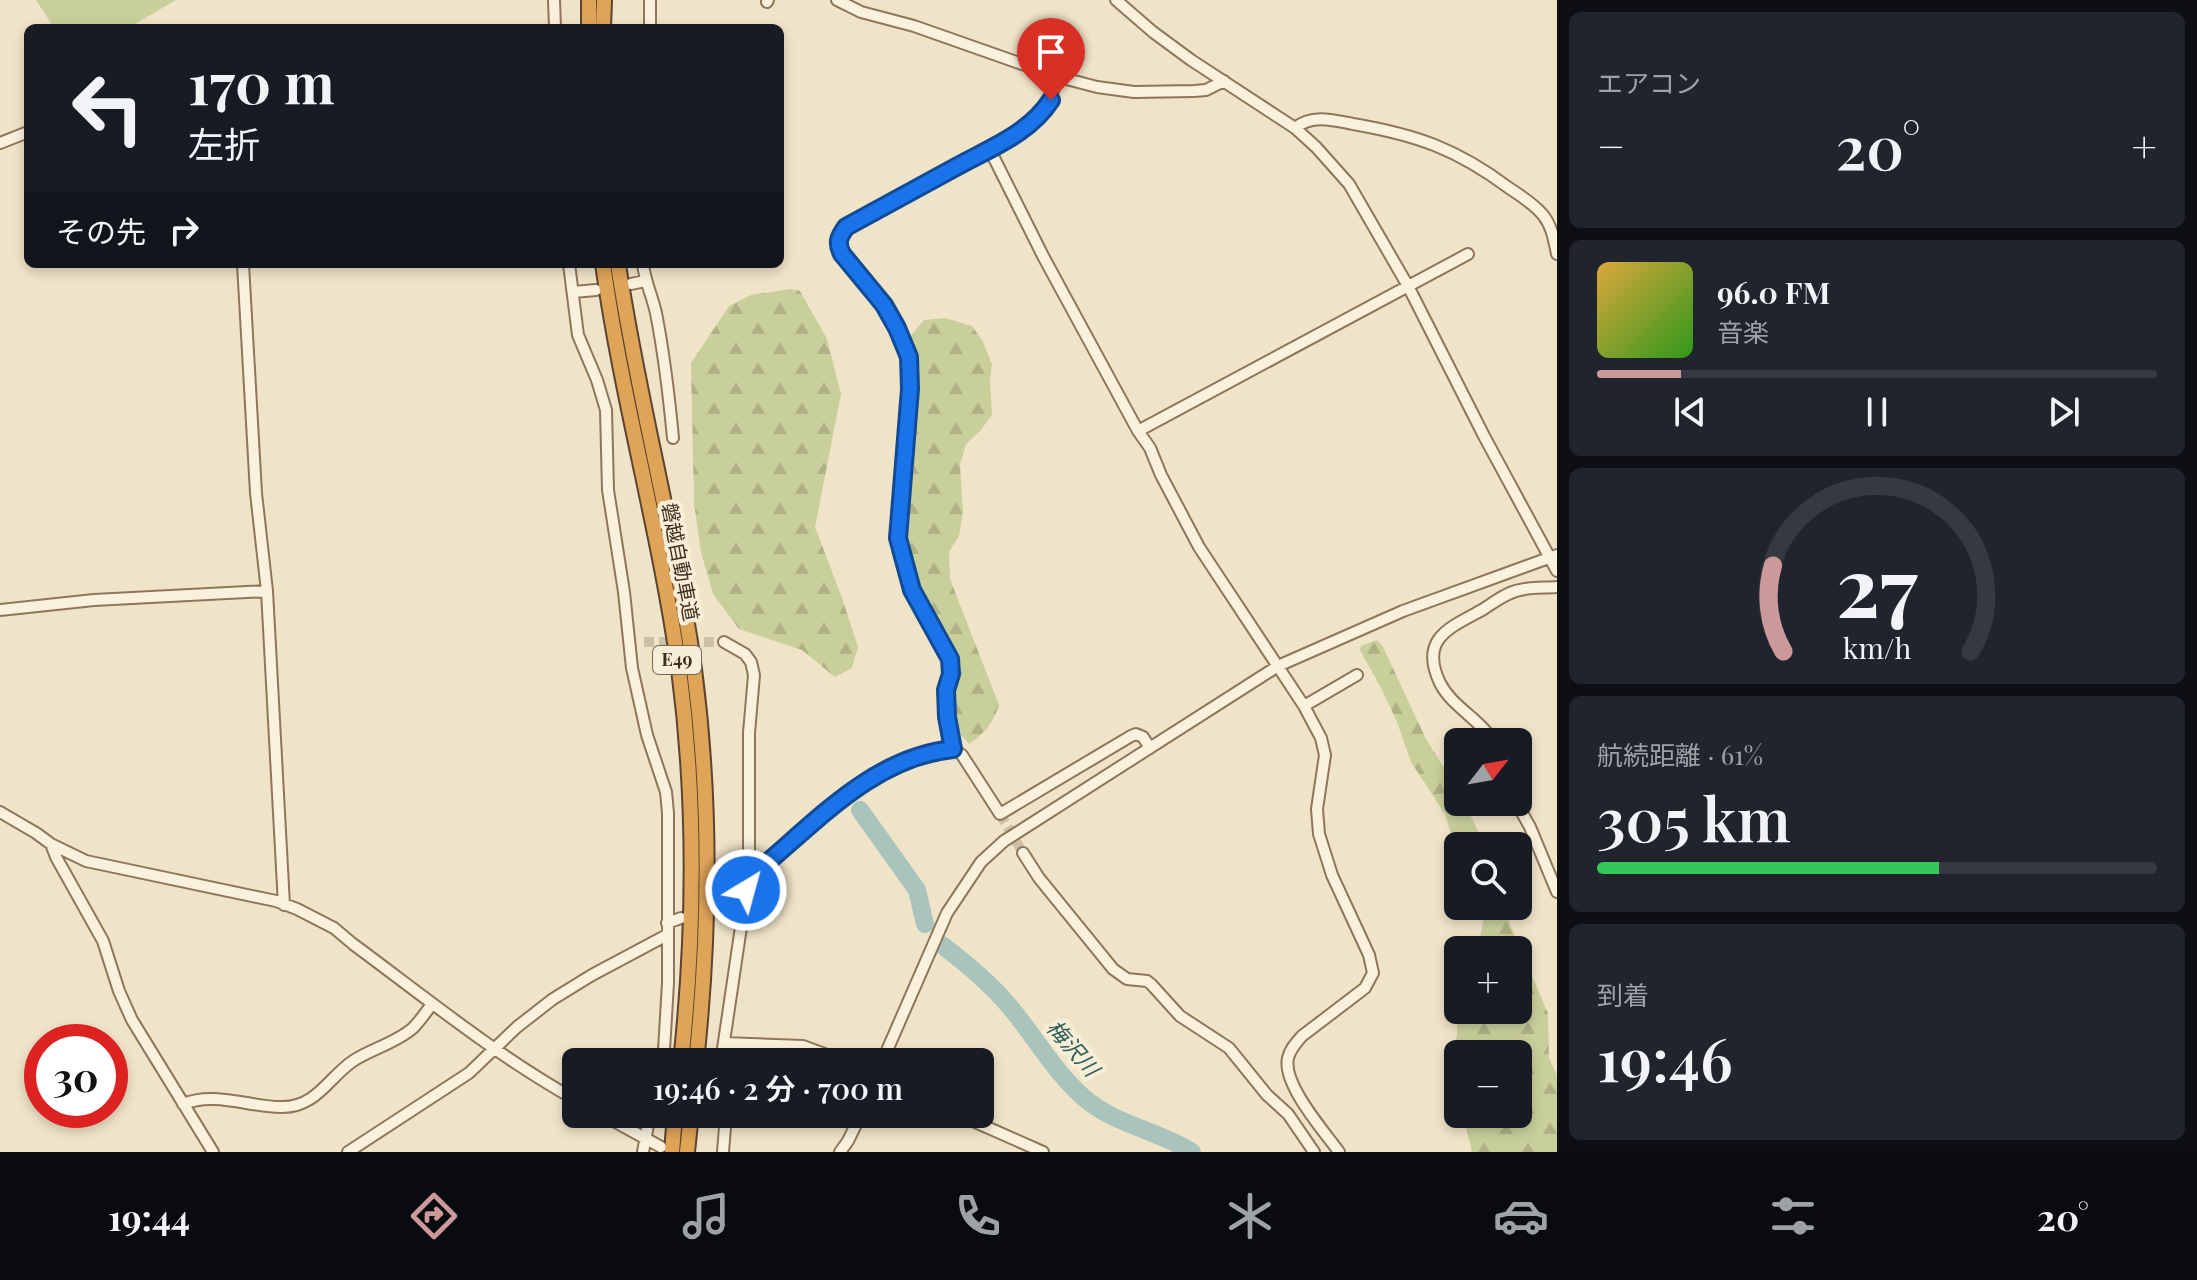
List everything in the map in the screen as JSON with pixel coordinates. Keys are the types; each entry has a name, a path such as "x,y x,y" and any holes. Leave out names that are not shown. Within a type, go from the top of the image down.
{"highway":[{"path":"589,0 589,24"},
{"path":"603,24 604,0"},
{"name":"磐越自動車道","path":"604,268 622,378 662,572 684,715 691,825 692,916 682,1048"},
{"name":"磐越自動車道","path":"619,268 636,376 675,556 699,713 707,824 707,888 697,1048"},
{"path":"666,1150 672,1128"},
{"path":"687,1152 690,1128"}],"street":[{"path":"554,0 555,24"},
{"path":"650,0 650,24"},
{"path":"837,0 861,12 914,26 1059,77 1097,87 1134,92 1206,90 1224,81"},
{"path":"1116,0 1191,60 1295,128 1349,184 1408,286 1484,436 1554,557 1557,571"},
{"path":"953,749 946,690 951,674 950,659 912,590 898,538 910,389 909,357 892,318 842,254 838,239 846,227 1026,128 1051,100 1059,77"},
{"path":"1295,128 1309,119 1331,120 1398,131 1448,149 1492,174 1534,206 1553,233 1557,254"},
{"path":"0,143 24,134"},
{"path":"990,150 1043,256 1150,448 1199,547 1304,706 1324,744 1316,818 1319,834 1332,875 1373,968 1365,988 1302,1036 1287,1060 1292,1084 1339,1152"},
{"path":"1138,431 1468,254"},
{"path":"243,268 256,493 267,591 284,905"},
{"path":"570,268 578,335 606,410 608,490 632,668 647,735 666,792 669,848 664,1048"},
{"path":"643,268 655,308 673,438"},
{"path":"631,284 645,281"},
{"path":"573,292 596,290"},
{"path":"888,1048 947,913 981,862 1004,841 1278,666 1403,611 1554,557"},
{"path":"1483,728 1444,689 1434,666 1432,654 1435,644 1450,627 1515,591 1557,587"},
{"path":"0,610 94,600 267,591"},
{"path":"630,643 644,642"},
{"path":"723,1048 749,873 749,733 754,675 745,654 724,642"},
{"path":"1304,706 1357,675"},
{"path":"725,888 762,867 857,787 884,770 931,751 953,749 962,755 1000,814 1131,736 1140,735 1150,748"},
{"path":"0,812 51,844 86,861 261,897 314,917 334,928 495,1050 562,1092"},
{"path":"1524,816 1557,892"},
{"path":"51,844 103,941 132,1020 213,1152"},
{"path":"1023,853 1039,878 1113,969 1127,979 1147,981 1180,1016 1229,1048 1267,1095 1288,1114 1314,1152"},
{"path":"348,1152 469,1073 517,1027 553,999 681,918"},
{"path":"183,1104 205,1099 247,1101 284,1108 309,1099 323,1090 350,1063 411,1030 432,1004"},
{"path":"724,1043 808,1048"},
{"path":"627,1128 666,1150"},
{"path":"643,1152 647,1128"},
{"path":"723,1152 725,1128"},
{"path":"840,1152 854,1128"},
{"path":"989,1128 1043,1152"}],"green space":[{"path":"36,0 176,0 135,24 51,24"},
{"path":"791,289 800,291 827,339 841,394 815,527 858,647 852,668 835,677 802,650 739,629 713,594 701,552 694,503 691,363 729,306 751,295"},
{"path":"945,318 972,326 992,364 992,415 966,444 960,465 963,512 959,536 949,552 950,579 999,705 988,727 969,744 959,733 955,707 955,683 960,668 918,588 909,554 906,521 913,480 917,387 908,339 924,320"},
{"path":"1377,640 1383,647 1426,739 1444,768 1444,812 1411,762 1397,722 1360,650 1361,646"},
{"path":"1446,816 1471,816 1478,832 1450,832"},
{"path":"1509,920 1515,936 1480,936 1483,921"},
{"path":"1532,976 1548,1013 1549,1058 1557,1075 1557,1152 1472,1152 1466,1128 1532,1128 1532,1040 1456,1040 1457,1024 1532,1024"}],"waterway":[{"name":"梅沢川","path":"860,810 917,890 925,924"},
{"name":"梅沢川","path":"942,945 1002,998 1083,1097 1122,1121 1192,1152"}],"tunnel":[{"path":"644,642 724,642"},
{"path":"1000,814 1023,853"},
{"path":"702,903 725,888"}],"route":[{"path":"746,890 749,873 762,867 857,787 913,757 953,749 946,690 951,674 950,659 912,590 898,538 911,377 909,357 892,318 842,254 838,239 846,227 1026,128 1051,100"}]}
